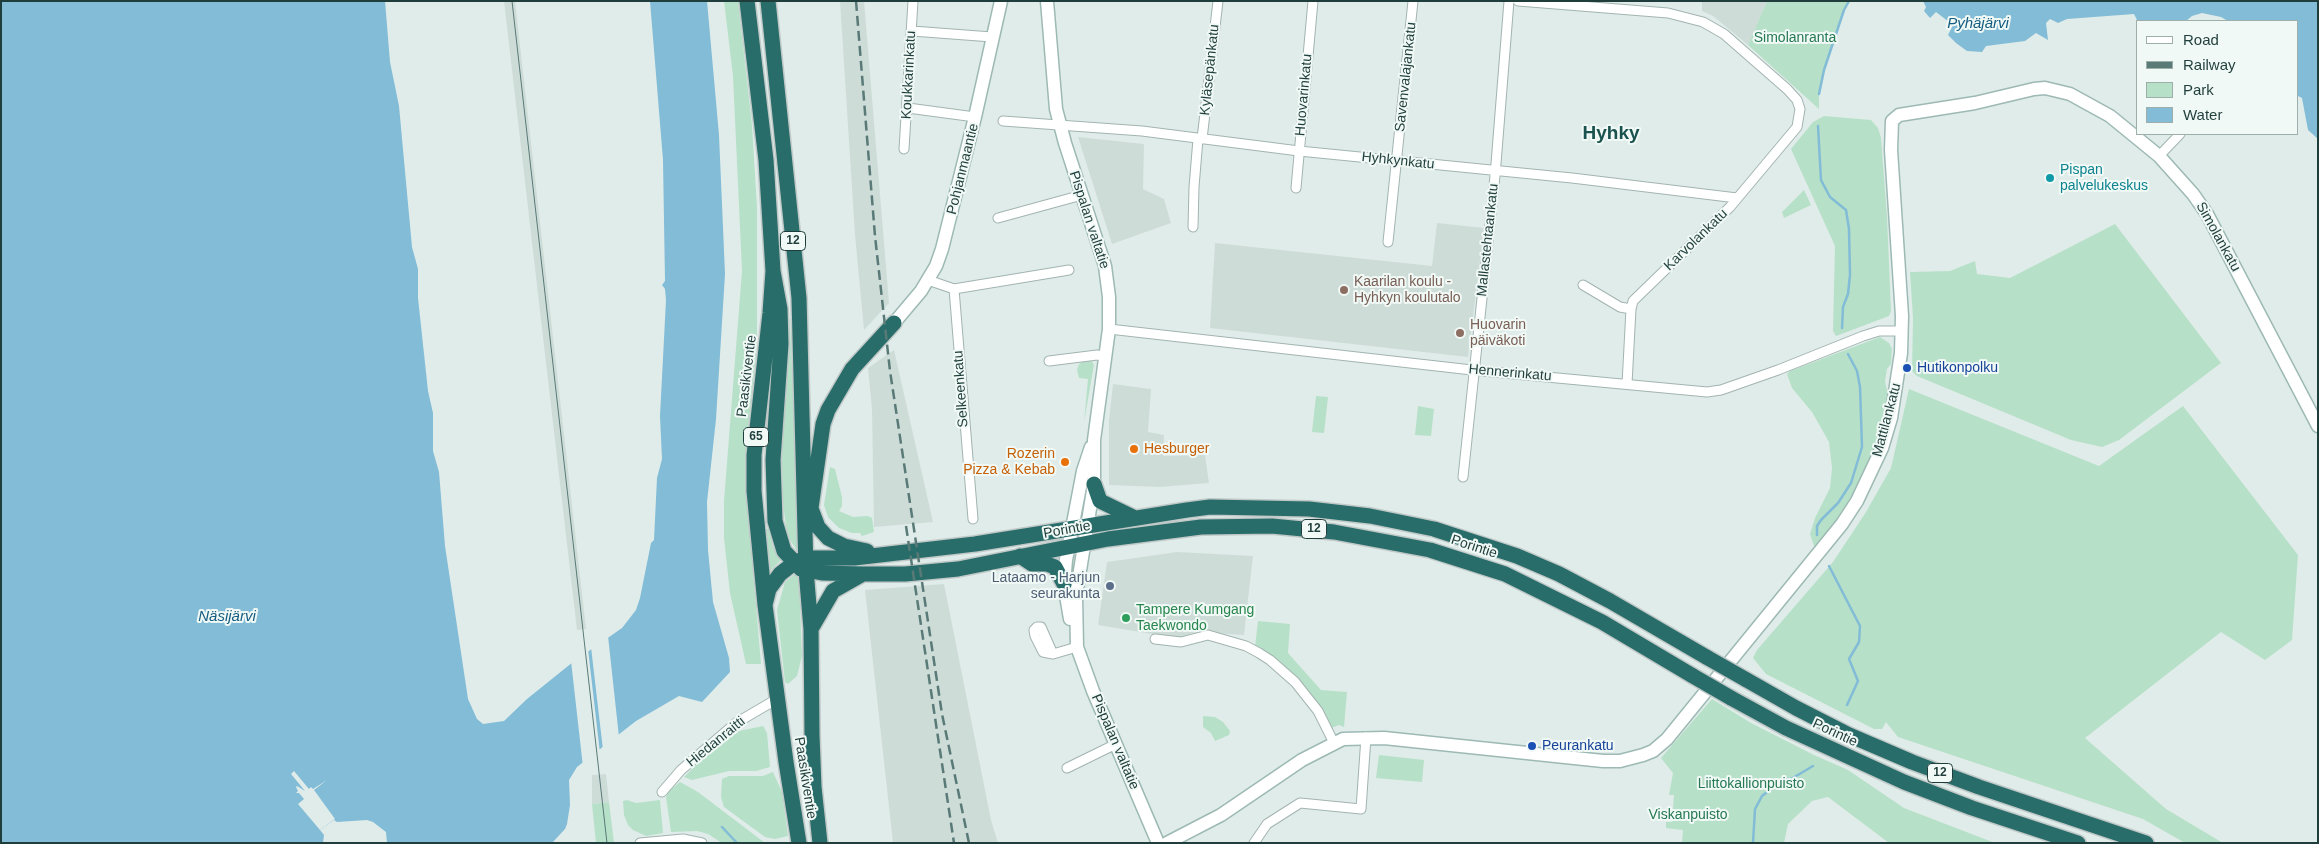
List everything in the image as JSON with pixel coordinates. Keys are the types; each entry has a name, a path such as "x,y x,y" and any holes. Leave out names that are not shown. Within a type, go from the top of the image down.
{"highway":[{"name":"Paasikiventie","path":"747,1 766,160 772,271 770,313 754,455 754,500 777,699 799,843"},
{"name":"Paasikiventie","path":"768,1 799,298 803,482 806,531 802,564 811,629 813,761 820,843"},
{"name":"12","path":"772,271 780,309 781,344 774,460 775,521 780,542 802,564"},
{"path":"806,531 812,512 823,424 828,410 848,374 894,322"},
{"name":"12","path":"803,482 818,527 830,540 844,546 882,554"},
{"path":"1094,484 1100,502 1133,517"},
{"name":"Porintie","path":"802,564 975,544 1133,517 1210,507 1309,509 1370,516 1434,529 1518,556 1559,574 1826,723 1912,762 1978,787 2146,843"},
{"name":"Porintie","path":"802,564 863,574 905,574 958,569 1076,545 1154,532 1201,527 1272,526 1334,532 1430,550 1496,571 1545,593 1602,622 1731,698 1794,732 1904,782 1972,808 2078,843"},
{"path":"1020,556 1032,564 1047,564 1054,567 1064,584"},
{"path":"765,604 769,588 780,574 802,564"},
{"path":"811,629 833,591 863,574"}],"street":[{"name":"Koukkarinkatu","path":"904,149 908,108 913,1"},
{"name":"Pohjanmaantie","path":"894,322 928,280 936,266 948,228 1001,1"},
{"name":"Pispalan valtatie","path":"1047,1 1049,39 1060,126 1108,279 1109,329 1094,440 1094,484 1064,584 1077,644 1116,744 1158,843"},
{"path":"1049,39 1056,1"},
{"name":"Kyläsepänkatu","path":"1193,226 1194,187 1218,1"},
{"name":"Huovarinkatu","path":"1296,188 1313,1"},
{"name":"Savenvalajankatu","path":"1388,242 1413,1"},
{"name":"Mallastehtaankatu","path":"1462,478 1472,370 1495,171 1509,1"},
{"path":"1518,1 1606,5"},
{"name":"Karvolankatu","path":"1606,5 1668,13 1695,19 1714,27 1787,89 1797,100 1800,109 1797,127 1737,198 1633,301 1631,309"},
{"path":"912,31 992,37"},
{"name":"Simolankatu","path":"1892,121 1899,114 1975,103 2045,88 2070,94 2088,103 2128,129 2159,156 2194,194 2207,214 2318,426"},
{"path":"908,108 975,117"},
{"name":"Hyhkynkatu","path":"1003,120 1142,131 1299,151 1397,160 1737,198"},
{"name":"Mattilankatu","path":"1366,737 1603,761 1620,761 1643,755 1653,751 1667,739 1818,556 1857,501 1882,448 1891,418 1900,366 1902,331 1892,121"},
{"path":"2159,156 2179,135"},
{"path":"998,218 1082,195"},
{"path":"928,280 954,289 1069,270"},
{"path":"1583,285 1620,306 1631,309 1627,384"},
{"name":"Selkeenkatu","path":"954,289 973,519"},
{"name":"Hennerinkatu","path":"1109,329 1472,370 1689,391 1721,390 1778,370 1863,336 1879,331 1902,331"},
{"path":"1049,361 1097,355 1105,356"},
{"name":"Pispalan valtatie","path":"1080,527 1083,471 1094,440"},
{"name":"Pispalan valtatie","path":"1076,545 1077,644"},
{"path":"1155,639 1181,642 1208,635 1239,643 1259,653 1295,682 1318,712 1334,743"},
{"path":"1053,654 1077,644"},
{"name":"Hiedanraitti","path":"662,792 681,770 736,723 777,699"},
{"path":"1167,843 1221,815 1302,760 1334,743 1348,738 1366,737 1361,809 1300,803 1267,824 1254,843"},
{"path":"1067,768 1116,744"},
{"path":"640,843 683,839 702,843"}],"shaded area":[{"path":"504,1 515,1 586,629 577,630"},
{"path":"840,1 864,1 889,303 864,330 855,235"},
{"path":"1702,1 1767,1 1748,45 1713,16 1702,11"},
{"path":"1078,137 1144,144 1143,189 1164,199 1171,223 1112,244"},
{"name":"Kaarilan koulu - Hyhkyn koulutalo","path":"1437,223 1484,228 1468,357 1210,328 1215,243 1432,266"},
{"path":"894,350 933,522 874,527 872,409 868,368"},
{"path":"1113,384 1151,389 1148,432 1164,435 1163,456 1205,455 1209,483 1160,487 1109,485 1109,420"},
{"path":"1177,552 1253,556 1244,635 1196,632 1176,638 1098,625 1107,562"},
{"path":"944,584 991,820 998,843 893,843 865,590"},
{"path":"606,774 609,802 592,804 592,775"}],"green space":[{"path":"724,1 738,1 752,125 757,208 757,345 747,439 746,489 761,664 746,664 730,593 724,538 724,501 742,271 733,76"},
{"name":"Simolanranta","path":"1767,1 1849,1 1844,10 1824,70 1819,94 1819,109 1748,45"},
{"path":"1824,116 1871,120 1878,128 1881,138 1887,217 1891,311 1889,316 1836,336 1833,331 1835,246 1791,149 1813,122"},
{"path":"1804,190 1811,205 1784,218 1782,212"},
{"path":"2115,224 2221,363 2119,440 2102,447 2071,440 1917,376 1912,371 1913,318 1910,272 1950,271 1975,261 1977,274 2010,278"},
{"path":"786,319 790,319 799,550 797,551 787,535 783,503 781,434"},
{"path":"1880,337 1889,343 1892,349 1891,364 1887,369 1885,381 1888,396 1877,443 1854,492 1837,521 1817,546 1814,546 1810,534 1815,518 1830,488 1832,468 1829,442 1812,412 1792,388 1787,374 1790,371"},
{"path":"1086,360 1091,360 1094,365 1084,422 1088,379 1079,378 1077,370 1079,364"},
{"path":"1909,389 2099,466 2183,406 2298,555 2292,640 2265,660 2221,632 2085,738 2166,809 2223,843 2185,843 2143,819 1898,737 1886,722 1882,729 1874,729 1766,674 1753,658 1757,650 1833,562 1866,512 1891,468"},
{"path":"1316,396 1328,397 1324,433 1312,432"},
{"path":"1418,406 1434,409 1431,436 1415,435"},
{"path":"830,467 835,469 842,497 842,506 839,511 853,517 868,516 872,518 874,532 862,536 860,533 852,533 839,528 828,517 824,505"},
{"path":"765,529 769,529 773,547 781,560 770,571"},
{"path":"795,574 799,579 802,656 797,676 788,684 785,682 777,610 785,582"},
{"path":"1258,621 1290,624 1288,653 1321,690 1347,692 1344,727 1339,725 1331,728 1307,690 1287,669 1255,647"},
{"name":"Liittokallionpuisto","path":"1712,699 1751,723 1848,770 1904,808 1995,843 1889,843 1828,797 1812,801 1788,824 1784,843 1682,843 1683,830 1666,828 1666,822 1672,822 1674,795 1669,795 1673,773 1661,758"},
{"path":"1203,716 1215,717 1223,722 1230,731 1229,735 1215,741 1211,733 1203,727"},
{"path":"763,726 767,733 770,767 756,771 729,771 692,780 684,777 698,763 739,731"},
{"path":"1379,755 1424,760 1422,782 1376,778"},
{"path":"773,772 782,792 788,836 775,839 765,837 724,807 721,797 722,779 729,776 763,776"},
{"path":"680,782 698,792 765,843 722,843 708,834 697,831 671,832 666,797 669,791"},
{"path":"627,800 636,803 660,800 663,833 646,836 633,830 628,825 624,815 623,801"},
{"path":"609,802 614,843 596,843 592,804"}],"water":[{"name":"Näsijärvi","path":"1,1 385,1 390,62 399,106 412,247 418,269 418,298 428,391 433,413 433,451 439,472 445,546 468,699 477,719 483,724 504,721 527,699 573,662 622,628 636,610 640,598 651,543 654,540 657,478 662,459 660,416 666,300 665,289 662,285 665,281 663,160 650,1 707,1 719,135 725,274 716,419 707,502 708,550 713,602 729,658 730,672 702,702 679,696 636,721 577,767 569,780 570,805 567,824 565,829 552,843 387,843 386,832 373,822 367,820 337,822 334,820 320,830 324,835 323,843 1,843"},
{"name":"Pyhäjärvi","path":"1923,1 2318,1 2318,139 2308,130 2302,98 2299,96 2299,20 2226,20 2202,13 2192,16 2187,20 2137,20 2134,14 2067,19 2058,23 2050,19 2046,23 2048,40 2036,33 2025,41 1986,46 1982,52 1967,51 1956,43 1948,35 1953,25 1936,12 1930,18 1924,11 1926,7"}],"pier":[{"path":"608,636 619,737 603,750 591,647"},
{"path":"588,649 600,753 583,767 571,661"},
{"path":"294,771 309,789 311,787 313,789 327,780 314,790 335,819 320,830 298,804 304,799 299,793 296,793 298,791 296,787 305,791 291,774"}],"waterway":[{"path":"1819,94 1824,70 1844,10 1849,1"},
{"path":"1818,126 1821,180 1830,197 1846,210 1849,229 1850,275 1848,294 1843,307 1842,328"},
{"path":"1817,535 1817,526 1838,503 1851,483 1862,447 1860,387 1857,371 1848,354"},
{"path":"1829,566 1860,626 1859,642 1849,659 1858,681 1847,705"},
{"path":"1753,843 1755,809 1762,796 1784,779 1791,779 1813,766"},
{"path":"722,827 737,843"}],"tram line":[{"path":"512,1 607,843"}],"railway":[{"path":"856,1 875,236 890,371 942,714 969,843"},
{"path":"906,526 954,843"}],"place":[{"name":"Pispan palvelukeskus","path":"2050,178"},
{"name":"Kaarilan koulu - Hyhkyn koulutalo","path":"1344,290"},
{"name":"Huovarin päiväkoti","path":"1460,333"},
{"name":"Hutikonpolku","path":"1907,368"},
{"name":"Hesburger","path":"1134,449"},
{"name":"Rozerin Pizza & Kebab","path":"1065,462"},
{"name":"Lataamo - Harjun seurakunta","path":"1110,586"},
{"name":"Tampere Kumgang Taekwondo","path":"1126,618"},
{"name":"Peurankatu","path":"1532,746"}],"district":[{"name":"Hyhky","path":"1611,134"}],"park label":[{"name":"Viskanpuisto","path":"1688,815"}]}
